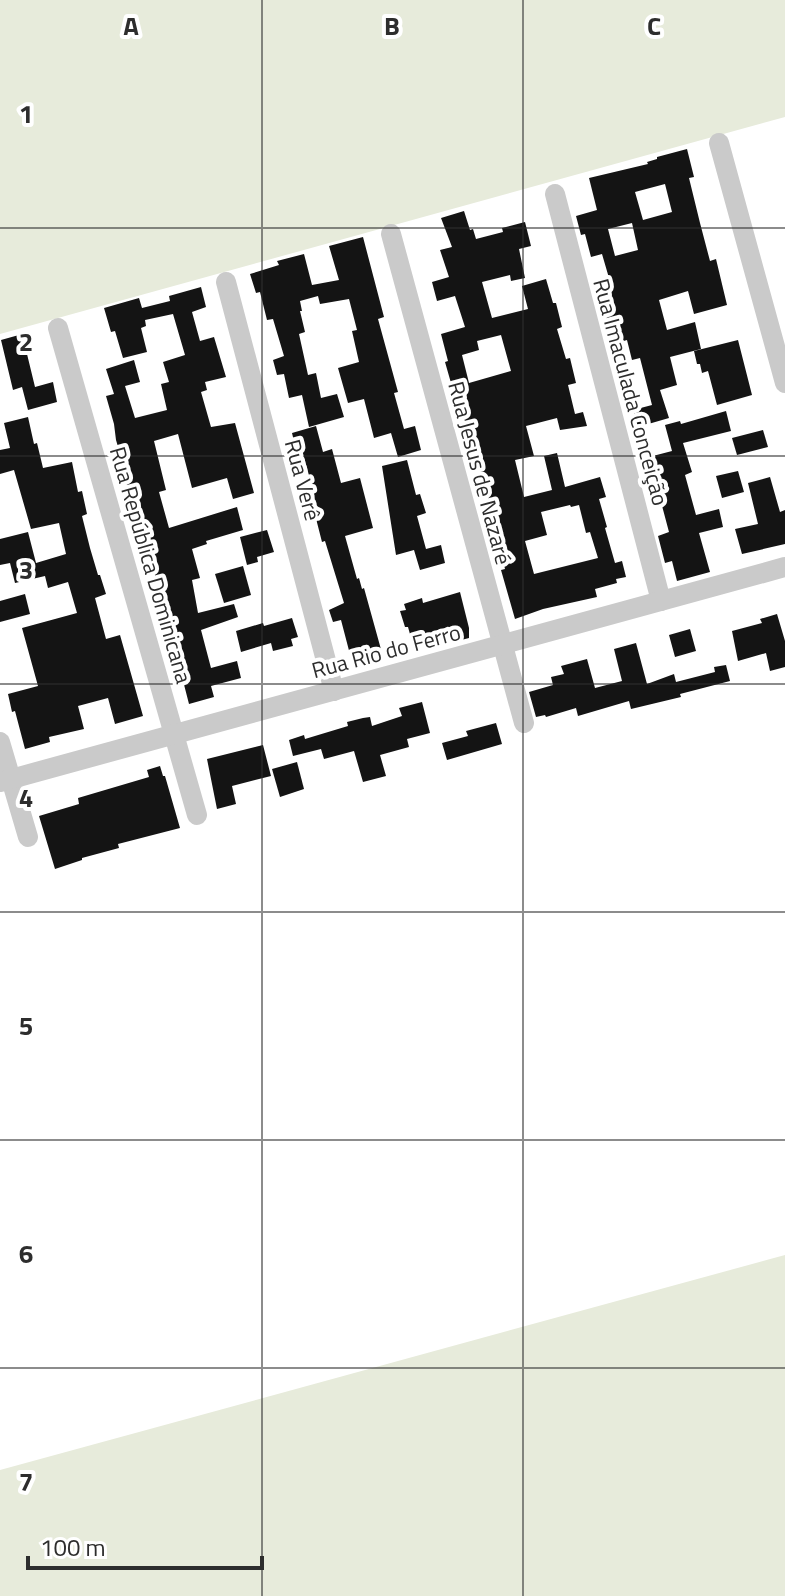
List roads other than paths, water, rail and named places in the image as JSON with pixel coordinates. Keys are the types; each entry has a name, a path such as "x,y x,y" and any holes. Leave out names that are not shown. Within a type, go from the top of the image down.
{"street":[{"path":"719,143 785,383"},
{"name":"Rua Imaculada Conceição","path":"555,194 661,601"},
{"name":"Rua Jesus de Nazaré","path":"391,234 524,723"},
{"name":"Rua Verê","path":"226,282 334,691"},
{"name":"Rua República Dominicana","path":"58,328 197,815"},
{"name":"Rua Rio do Ferro","path":"6,780 785,567"},
{"path":"0,742 6,780 28,837"}]}
